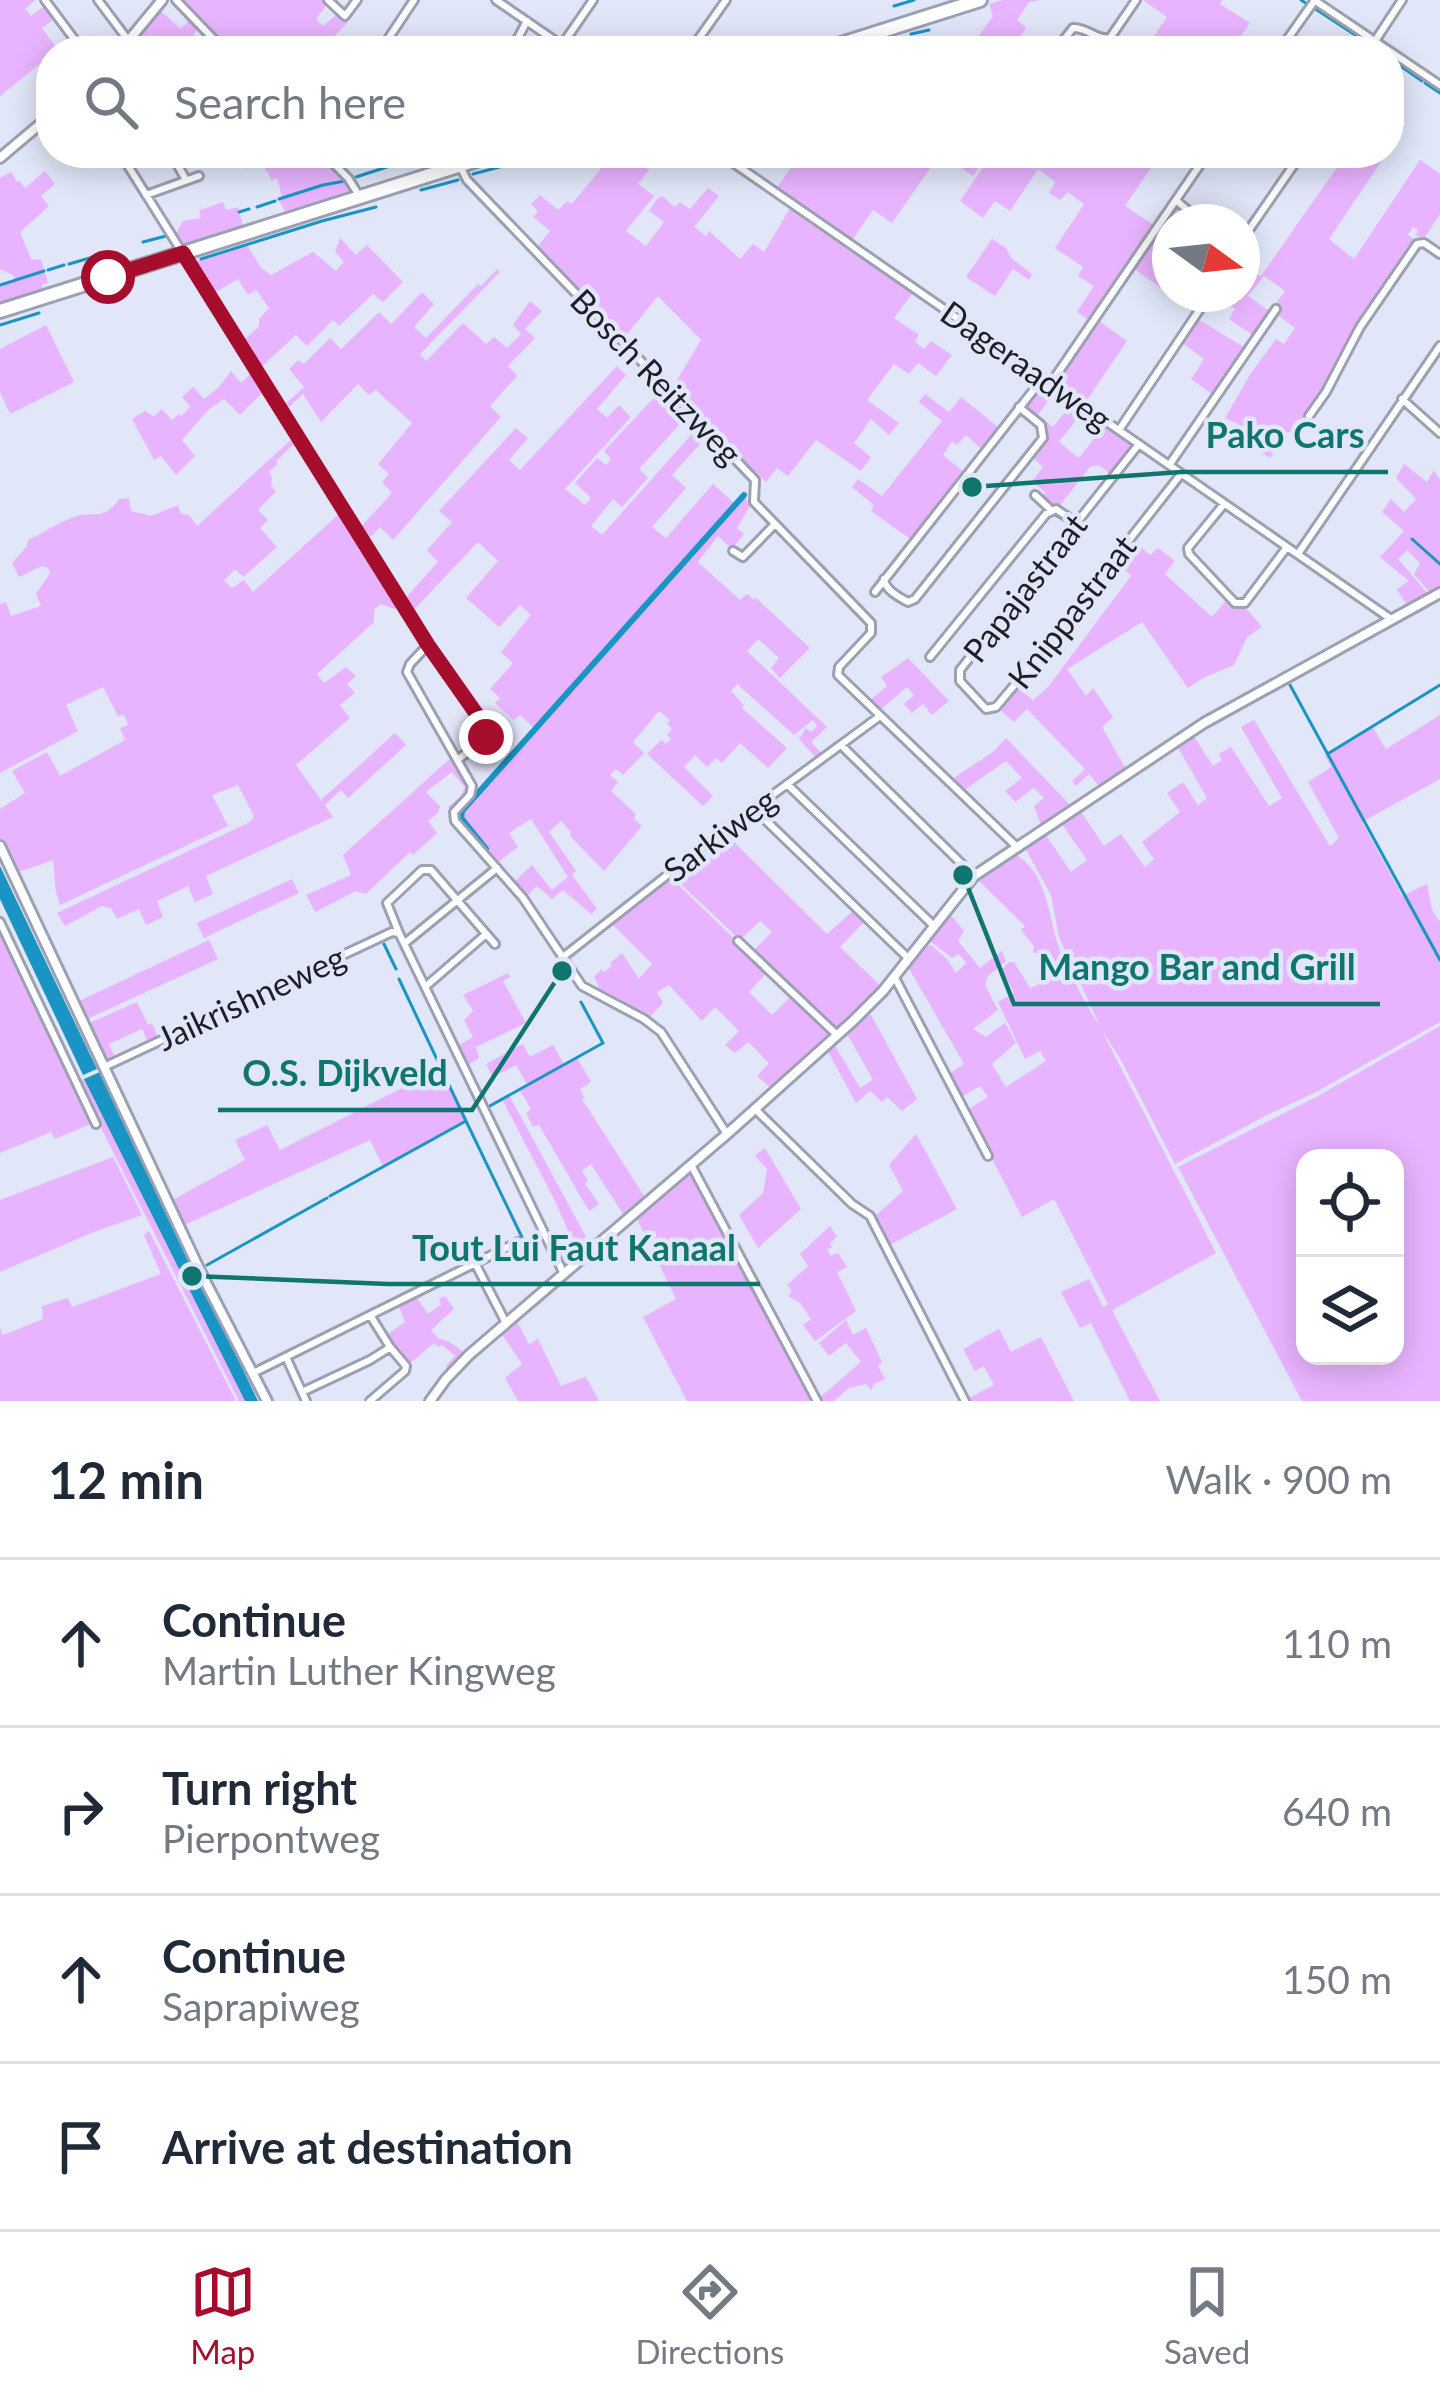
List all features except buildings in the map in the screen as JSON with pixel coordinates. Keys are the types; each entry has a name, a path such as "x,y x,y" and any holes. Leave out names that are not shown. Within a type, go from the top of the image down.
{"main road":[{"path":"866,36 980,0"},
{"path":"0,311 453,168"}],"street":[{"path":"45,0 72,36"},
{"path":"98,0 125,36"},
{"path":"133,36 161,0"},
{"path":"176,0 211,36"},
{"path":"328,0 345,16 357,0"},
{"path":"390,36 414,0"},
{"path":"496,0 549,36"},
{"path":"568,36 593,0"},
{"path":"701,36 726,0"},
{"path":"1111,36 1136,0"},
{"path":"1290,36 1315,0 1368,36"},
{"path":"1381,36 1402,0"},
{"path":"519,36 527,21"},
{"path":"1065,36 1077,27 1096,36"},
{"path":"1404,60 1440,85"},
{"path":"0,158 36,128"},
{"path":"130,168 428,645 488,731 483,741 458,760"},
{"path":"179,168 186,180"},
{"path":"337,168 359,197"},
{"name":"Bosch Reitzweg","path":"461,168 467,180 755,480 754,502 871,623 871,633 837,670 838,675 1018,848"},
{"name":"Dageraadweg","path":"740,168 1393,620"},
{"path":"874,592 1019,407 1092,328 1198,168"},
{"path":"1260,214 1292,168"},
{"path":"146,195 199,176"},
{"path":"1176,200 1181,204"},
{"path":"1309,416 1360,327 1417,244 1424,243 1440,254"},
{"path":"1170,464 1276,309"},
{"path":"1119,430 1198,312"},
{"path":"1298,554 1440,346"},
{"path":"1402,399 1440,433"},
{"path":"884,579 899,597 908,602 915,599 1043,438 1041,425 1019,407"},
{"name":"Papajastraat","path":"958,677 1139,444"},
{"name":"Knippastraat","path":"958,677 986,709 996,707 1181,474"},
{"path":"1035,495 1076,523"},
{"path":"1224,504 1188,548 1235,603 1245,603 1287,547"},
{"path":"930,657 1051,510"},
{"path":"733,551 742,556 775,524"},
{"path":"430,1401 456,1367 727,1134 883,991 974,876 1204,723 1440,593"},
{"path":"428,645 410,664 407,676 470,780 472,791 453,816 544,926 582,986 656,1027 727,1134"},
{"name":"Sarkiweg","path":"563,957 753,808 880,716"},
{"path":"842,745 974,876"},
{"path":"787,784 934,926"},
{"path":"753,808 908,958"},
{"path":"0,846 208,1287 267,1401"},
{"path":"405,943 497,868"},
{"path":"495,944 431,870 422,870 387,903 564,1274"},
{"path":"0,922 96,1124"},
{"name":"Jaikrishneweg","path":"104,1067 392,932 399,933"},
{"path":"425,987 485,934"},
{"path":"738,941 837,1035"},
{"path":"894,976 988,1156"},
{"path":"755,1109 870,1216 965,1401"},
{"path":"691,1165 817,1401"},
{"path":"253,1373 518,1242"},
{"path":"475,1263 506,1323"},
{"path":"370,1315 406,1366 370,1401"},
{"path":"286,1357 304,1397 390,1347"}],"shaded area":[{"path":"0,0 35,0 25,9 31,16 46,5 56,18 42,28 48,36 36,36 36,67 0,96"},
{"path":"178,0 326,0 316,19 323,26 338,13 348,22 335,36 213,36"},
{"path":"1040,0 1029,2 1017,20 1026,28 1020,36 979,36 993,16 989,4"},
{"path":"1143,0 1222,0 1220,4 1250,23 1241,36 1154,36 1167,17"},
{"path":"158,9 181,29 191,18 199,26 193,36 134,36"},
{"path":"1420,160 1440,174 1440,214 1423,240 1413,227 1408,235 1417,242 1359,327 1325,392 1270,458 1238,437 1244,427 1225,418 1276,339 1284,344 1295,328 1275,313 1285,291 1264,276 1260,281 1337,168 1377,168 1329,239 1354,259"},
{"path":"265,168 335,168 355,195 287,216 278,198 282,196 277,178 272,180"},
{"path":"602,168 647,168 638,184 654,196 626,231 646,246 664,222 649,211 657,199 662,196 675,207 680,202 690,209 708,188 719,196 694,227 706,236 709,231 740,259 753,244 764,252 792,205 915,290 894,318 919,335 915,342 924,349 931,341 952,355 936,376 918,363 909,374 894,364 867,400 899,423 889,435 871,419 854,443 871,457 861,471 816,440 788,476 777,468 766,482 671,390 701,340 658,296 623,339 536,249 550,231 533,217 538,211 531,204 540,195 558,210 567,201 572,204"},
{"path":"791,168 930,168 892,223 873,210 851,242 776,189"},
{"path":"983,168 1151,168 1125,206 1152,224 1152,231 1092,322 1077,312 1094,286 1078,276 1083,267 1055,248 1084,204 1068,192 1060,200 1049,193 1055,182 1038,169 1010,211 995,201 983,218 960,201"},
{"path":"45,171 55,184 41,196 49,206 20,232 31,259 41,260 48,283 42,285 43,292 3,304 0,285 15,279 0,269 0,178 11,172 25,188"},
{"path":"223,202 226,210 238,207 244,230 185,247 175,235 183,221 201,218 199,210"},
{"path":"340,238 356,255 367,245 403,282 383,302 373,294 339,326 333,320 307,346 296,335 258,370 240,343 259,327 259,319 269,308 256,290 248,295 238,279 211,295 193,262 247,245 271,275 313,252 336,271 344,262 335,252"},
{"path":"1152,238 1152,281 1131,267"},
{"path":"992,239 1032,274 1029,280 1013,269 995,296 966,277"},
{"path":"497,269 500,272 420,354 426,361 463,323 486,344 494,337 507,348 521,334 513,325 530,301 542,311 525,329 535,338 508,366 517,376 490,406 501,417 393,540 380,527 365,542 358,530 392,493 382,482 389,474 378,464 412,423 376,390 369,395 358,384 321,422 303,394 284,412 282,407 304,387 289,369 298,360 304,364 330,338 341,349 379,312 391,324 422,292 434,304 414,327 426,338"},
{"path":"1260,304 1272,313 1256,337 1229,319 1233,312 1260,312"},
{"path":"1196,318 1247,349 1216,397 1191,379 1204,359 1181,342"},
{"path":"1099,321 1127,341 1085,403 1058,380"},
{"path":"46,325 74,382 10,414 0,392 0,349"},
{"path":"617,366 626,375 597,409 607,418 619,405 631,417 565,489 585,505 591,498 575,483 597,458 606,465 611,459 604,451 663,388 689,414 639,469 648,478 622,507 613,499 591,526 602,535 699,426 709,434 672,475 686,488 652,527 666,538 713,484 735,504 744,495 750,506 737,528 744,534 732,549 718,536 698,562 740,600 747,594 756,598 810,648 780,678 771,668 779,658 758,639 747,651 827,727 811,742 823,755 817,759 799,739 806,728 811,732 817,726 813,720 794,735 737,684 731,691 742,708 787,748 768,768 740,743 722,763 716,758 707,767 695,755 684,767 713,796 703,806 647,754 661,740 666,744 671,739 667,735 672,729 670,720 659,711 633,742 644,753 623,775 616,769 610,775 618,782 611,791 642,826 604,871 561,821 549,832 597,909 591,914 563,890 552,899 537,886 526,897 513,883 532,865 552,890 568,877 531,819 509,833 518,847 496,864 461,818 462,811 534,728 520,715 514,720 495,703 500,698 490,689 513,663 501,652 531,615 520,605 499,627 466,598 498,561 478,542 411,613 403,601 438,562 427,550 452,522 439,511 516,428 528,438 509,460 520,470"},
{"path":"231,371 241,383 253,371 265,390 240,415 224,399 208,410 182,440 195,456 176,475 161,456 154,460 132,419 145,411 154,417 162,409 172,420 182,416 190,406 182,397 193,387 204,399"},
{"path":"1045,382 1056,390 1038,415 1053,427 1073,402 1084,410 1059,442 1079,458 1105,424 1134,447 1112,475 1099,465 1090,467 1057,509 1049,508 1042,496 1045,492 1032,481 1043,467 1031,456 1047,433 1023,407"},
{"path":"925,394 949,412 961,397 998,427 981,449 966,435 957,445 952,441 943,455 964,472 912,540 871,511 874,505 852,487 858,479 882,496 942,421 919,402"},
{"path":"294,437 296,442 269,472 276,491 258,510 268,520 260,528 277,547 243,577 235,569 224,581 232,588 244,580 253,592 340,513 399,604 395,609 380,604 374,610 374,622 317,674 324,683 346,667 356,676 347,684 355,693 340,705 350,718 296,765 321,800 395,733 406,745 348,798 341,790 325,805 333,817 206,876 213,894 195,902 188,886 157,901 163,917 146,925 139,909 117,919 111,908 102,906 65,926 57,913 250,822 254,816 238,785 212,795 228,826 60,905 53,860 16,873 0,840 0,809 25,793 12,771 47,752 60,776 125,740 120,728 128,725 103,687 66,705 78,731 0,773 0,604 6,602 11,616 41,606 36,594 50,573 42,566 19,577 12,563 28,540 74,517 103,513 119,499 129,498 131,511 151,516 178,505 181,514 189,515 197,526"},
{"path":"1404,464 1427,482 1434,470 1440,480 1440,589 1431,594 1414,574 1420,563 1407,550 1398,559 1429,595 1404,610 1401,607 1406,604 1397,589 1409,581 1380,557 1404,531 1382,512 1391,499 1404,512 1416,499 1396,478"},
{"path":"1131,539 1150,555 1158,548 1175,561 1165,574 1212,617 1228,598 1244,606 1262,627 1247,637 1234,665 1188,688 1142,622 1067,669 1086,696 1093,688 1113,717 1102,727 1127,771 1101,789 1089,774 1076,786 1072,781 1085,769 1027,709 1014,722 997,707 1015,686 1033,700 1048,687 1131,576 1114,560"},
{"path":"908,658 949,701 932,715 923,704 912,713 904,704 914,695 907,687 879,711 869,701 887,686 881,677"},
{"path":"1440,715 1440,779 1362,822 1402,896 1427,884 1432,910 1440,922 1440,1022 1175,1164 1101,1029 1216,1253 1112,1310 1160,1401 1130,1401 1091,1323 1080,1328 1061,1292 1089,1279 1103,1307 1108,1304 1054,1199 1022,1217 967,1110 988,1097 980,1086 960,1098 947,1075 964,1064 907,965 931,945 956,973 966,963 959,954 952,958 930,941 949,913 964,931 958,941 980,968 1002,951 1006,961 988,976 985,985 998,1010 973,1029 986,1037 1005,1023 1016,1043 992,1064 1006,1087 1046,1061 1040,1051 1025,1059 998,1002 1014,993 1002,969 1014,962 1030,988 1042,983 1039,973 1050,965 1044,953 1033,953 1034,946 1021,930 1025,926 976,878 1013,853 1034,872 1061,953 1101,1028 1059,937 1051,895 1026,845 1045,834 1071,872 1087,860 1061,823 1080,810 1104,846 1121,834 1145,867 1154,859 1142,842 1180,812 1167,793 1183,782 1198,805 1207,798 1177,746 1193,735 1213,766 1222,760 1219,754 1231,747 1269,806 1282,798 1241,727 1254,720 1330,846 1339,838 1308,782 1331,767 1325,756 1372,726 1386,749"},
{"path":"1006,738 1072,807 1042,828 1034,806 1044,798 1034,788 1015,802 1005,791 1022,778 1006,761 963,791 951,780"},
{"path":"453,756 469,781 469,793 451,810 448,807 465,788 452,772 426,792 440,806 428,821 437,833 366,894 356,891 315,912 306,895 351,875 343,855"},
{"path":"725,833 827,934 855,909 866,920 840,947 882,987 836,1032 752,952 772,932 760,921 740,940 671,875"},
{"path":"669,876 768,971 749,992 772,1015 792,995 833,1034 772,1089 757,1076 769,1063 748,1042 735,1053 725,1045 739,1031 715,1007 702,1021 669,985 657,992 663,1003 648,1019 596,992 599,987 594,977 622,953 639,979 652,964 610,922"},
{"path":"292,879 299,893 204,938 197,923"},
{"path":"3,935 93,1123 55,1139 51,1132 0,1153 0,937"},
{"path":"209,940 218,959 85,1020 77,1002"},
{"path":"508,973 510,977 503,981 526,1023 476,1047 479,1058 466,1066 456,1047 473,1037 464,1020 473,1011 463,995"},
{"path":"137,1002 159,1040 149,1044 142,1029 109,1044 116,1059 105,1064 87,1024"},
{"path":"864,1015 871,1015 917,1099 902,1111 887,1097 882,1102 870,1091 856,1103 827,1050 834,1044 860,1088 873,1080 846,1032"},
{"path":"1440,1026 1440,1401 1302,1401 1178,1167 1318,1096"},
{"path":"523,1044 530,1057 553,1045 564,1064 577,1058 591,1082 580,1089 582,1099 646,1199 625,1217 591,1164 582,1171 599,1204 589,1211 539,1125 533,1127 526,1113 531,1109 519,1089 527,1084 516,1065 493,1077 486,1064"},
{"path":"443,1074 466,1121 383,1167 370,1140 182,1226 171,1201 245,1160 235,1140 267,1125 280,1150 422,1078 426,1083"},
{"path":"84,1079 245,1401 239,1401 99,1124 78,1081"},
{"path":"509,1095 591,1246 579,1256 502,1099"},
{"path":"916,1134 957,1209 890,1245 874,1217 903,1191 889,1165"},
{"path":"765,1148 801,1209 758,1248 739,1215 763,1193 767,1169 755,1156"},
{"path":"113,1157 142,1215 0,1272 0,1200"},
{"path":"690,1170 813,1401 687,1401 643,1317 676,1299 636,1217"},
{"path":"830,1226 837,1237 827,1250 831,1256 838,1253 847,1267 837,1272 856,1311 815,1341 803,1325 811,1319 788,1296 792,1291 787,1285 808,1266 800,1254"},
{"path":"149,1231 236,1401 0,1401 0,1328 3,1335 43,1319 42,1306 68,1298 72,1307 161,1274 144,1235"},
{"path":"415,1295 428,1314 445,1296 454,1309 431,1330 465,1354 448,1371 446,1366 455,1356 442,1345 434,1343 408,1365 385,1336 405,1322 398,1304"},
{"path":"516,1320 529,1344 538,1339 561,1386 586,1377 599,1401 518,1401 505,1378 522,1364 501,1333"},
{"path":"846,1320 853,1335 866,1328 885,1379 871,1390 866,1384 849,1388 834,1401 819,1401 861,1362 846,1343 829,1356 819,1343"},
{"path":"999,1329 1011,1352 1041,1337 1074,1401 968,1401 994,1385 984,1366 975,1371 963,1349"}],"water":[{"path":"0,866 97,1069 83,1075 0,899"},
{"path":"100,1072 258,1401 245,1401 84,1079"}],"waterway":[{"path":"894,6 914,0"},
{"path":"1301,0 1307,4"},
{"path":"1314,8 1357,36"},
{"path":"911,34 929,30"},
{"path":"1404,68 1422,81"},
{"path":"1425,83 1440,93"},
{"path":"356,177 384,168"},
{"path":"473,174 496,168"},
{"path":"421,190 458,180"},
{"path":"279,199 345,181"},
{"path":"257,207 275,201"},
{"path":"201,259 376,207"},
{"path":"239,212 249,209"},
{"path":"143,242 166,236"},
{"path":"1402,271 1421,245"},
{"path":"69,264 100,255"},
{"path":"48,270 64,265"},
{"path":"0,285 44,271"},
{"path":"0,325 39,313"},
{"path":"486,849 461,818 462,811 744,495"},
{"path":"1052,513 1071,524"},
{"path":"1412,539 1440,564"},
{"path":"1290,685 1440,960"},
{"path":"1329,753 1440,685"},
{"path":"384,944 396,969"},
{"path":"330,1196 466,1121 399,979"},
{"path":"488,1107 603,1043 581,1002"},
{"path":"466,1121 532,1258"},
{"path":"207,1265 327,1198"}],"place":[{"name":"Pako Cars","path":"972,487"},
{"name":"Mango Bar and Grill","path":"963,875"},
{"name":"O.S. Dijkveld","path":"562,971"},
{"name":"Tout Lui Faut Kanaal","path":"192,1276"}],"route":[{"path":"108,277 183,253 428,645 487,729 486,737"}]}
